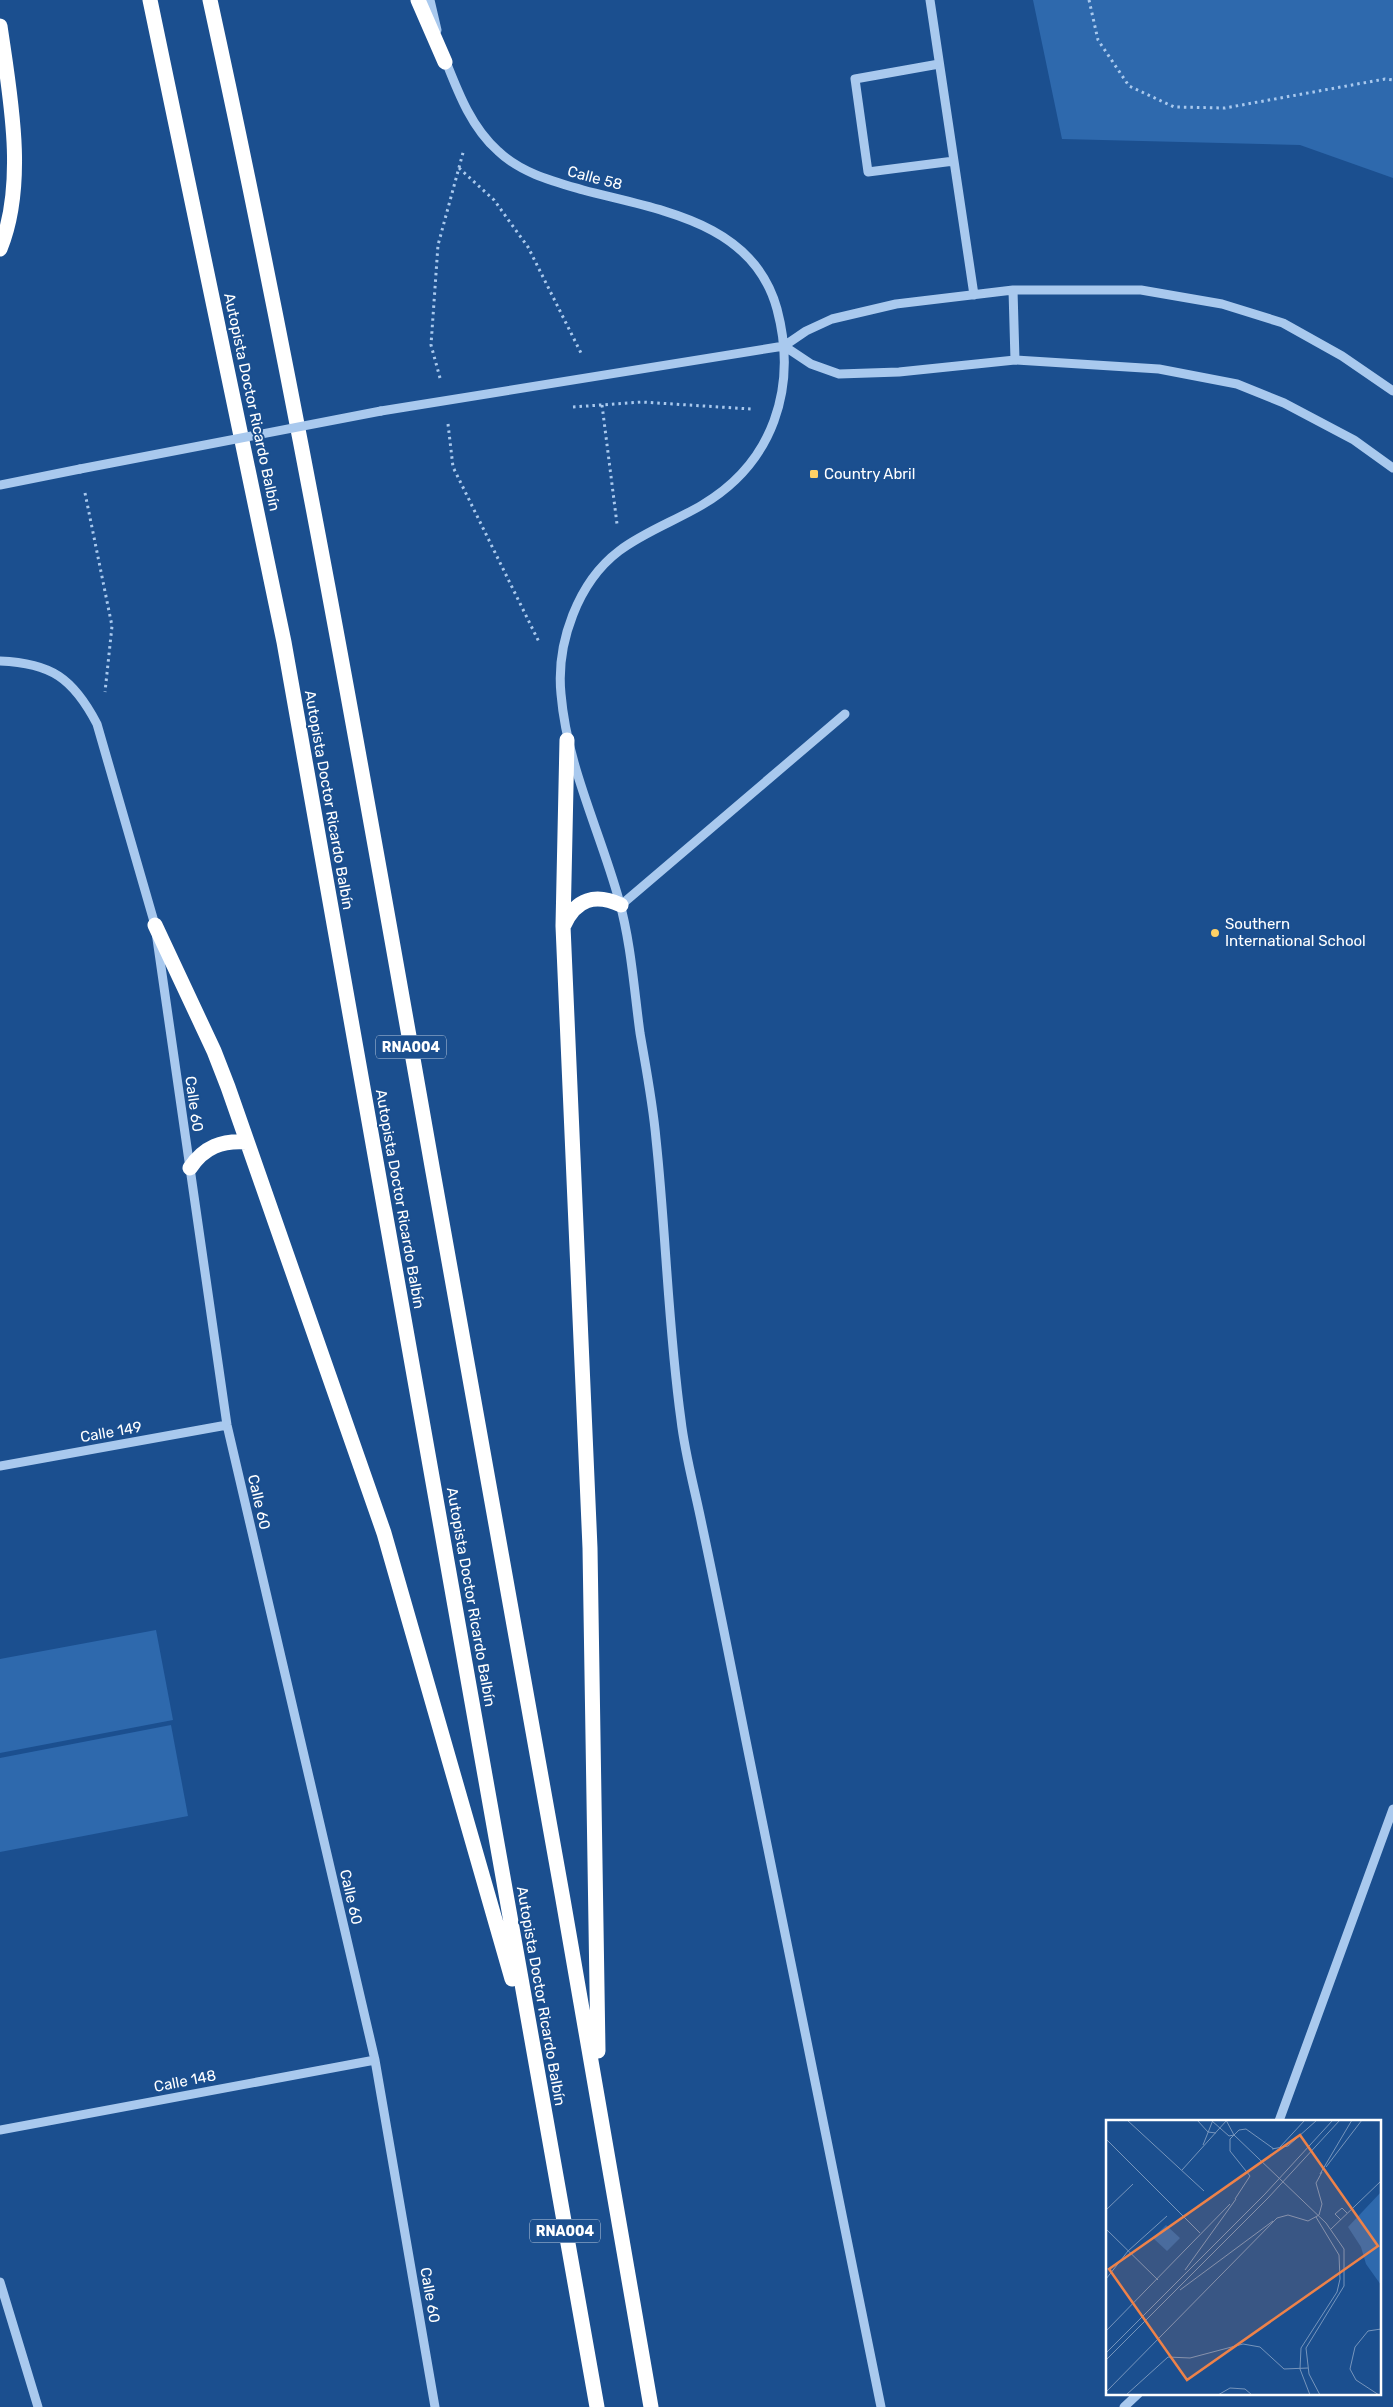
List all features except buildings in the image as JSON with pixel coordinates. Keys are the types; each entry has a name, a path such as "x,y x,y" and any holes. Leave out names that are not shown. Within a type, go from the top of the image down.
{"highway":[{"name":"Autopista Doctor Ricardo Balbín","path":"150,0 284,642 597,2407"},
{"name":"RNA004","path":"210,0 246,162 338,638 598,2097 651,2407"},
{"path":"418,0 445,62"},
{"path":"0,26 11,106 14,170 8,228 0,249"},
{"path":"566,740 563,926 590,1548 598,2097"},
{"path":"563,926 569,913 587,901 608,899 621,905"},
{"path":"155,925 214,1051 384,1533 534,2054"},
{"path":"190,1168 197,1157 208,1148 233,1141 247,1142"}],"street":[{"name":"Calle 58","path":"430,0 445,62 471,120 494,148 512,163 535,175 679,215 708,227 733,243 757,265 771,288 779,316 784,346 785,380 777,411 764,444 746,471 724,491 700,507 620,550 599,570 584,592 562,650 560,686 566,740 621,905 656,1132 681,1423 881,2407"},
{"path":"930,0 974,295"},
{"path":"939,64 855,79 868,172 954,161"},
{"path":"1013,290 1016,360"},
{"path":"0,485 381,411 784,346 806,331 832,319 896,304 1013,290 1141,290 1222,304 1283,323 1342,356 1393,391"},
{"path":"784,346 811,364 839,374 899,372 1016,360 1159,369 1237,384 1284,403 1354,440 1393,468"},
{"name":"Calle 60","path":"0,661 33,664 49,669 78,693 97,724 155,925 227,1425 375,2060 435,2407"},
{"path":"621,905 845,714"},
{"name":"Calle 149","path":"0,1466 227,1425"},
{"path":"1279,2120 1393,1809"},
{"name":"Calle 148","path":"0,2130 375,2060"},
{"path":"0,2282 38,2407"},
{"path":"1124,2407 1138,2394"}],"path":[{"path":"1089,0 1098,40 1129,86 1174,107 1225,108 1385,79 1393,80"},
{"path":"441,381 431,345 438,245 471,120"},
{"path":"459,167 494,200 528,247 583,358"},
{"path":"563,408 642,402 777,411"},
{"path":"602,405 620,550"},
{"path":"446,416 453,467 560,686"},
{"path":"83,485 112,626 108,682 97,724"}],"shaded area":[{"path":"1033,0 1393,0 1393,178 1300,145 1062,139"},
{"path":"156,1630 173,1720 0,1753 0,1659"},
{"path":"171,1725 188,1816 0,1852 0,1758"}],"place":[{"name":"Country Abril","path":"814,474"},
{"name":"Southern International School","path":"1215,933"}]}
